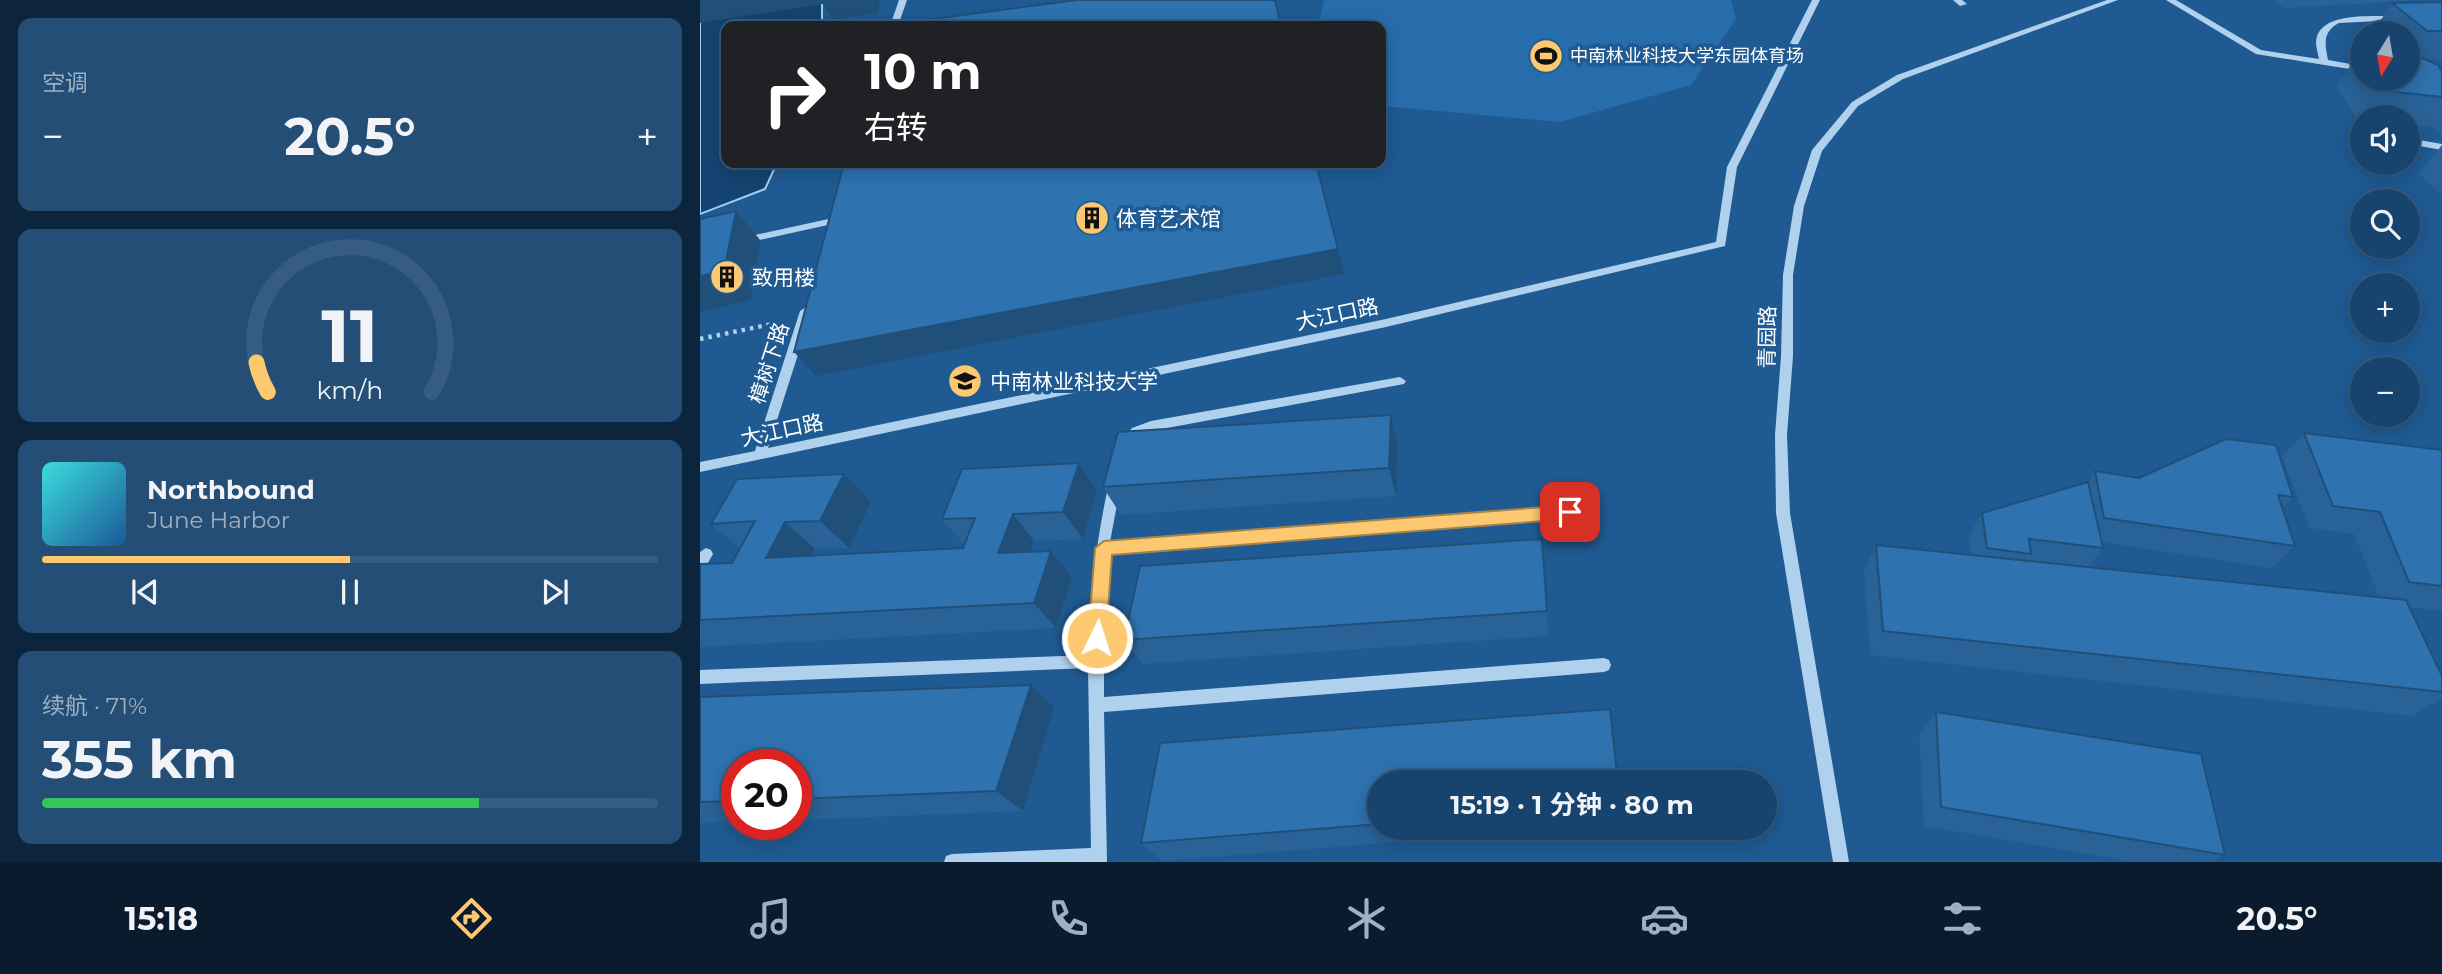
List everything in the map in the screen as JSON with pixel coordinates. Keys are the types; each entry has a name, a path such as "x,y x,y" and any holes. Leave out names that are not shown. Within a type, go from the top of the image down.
{"street":[{"path":"896,21 902,0"},
{"name":"大江口路","path":"700,467 1386,323 1721,244 1732,167 1816,0"},
{"name":"青园路","path":"1841,862 1783,513 1781,435 1787,356 1788,275 1802,194 1817,150 1855,104 1900,77 2113,0"},
{"path":"2324,62 2320,41 2326,26 2337,21 2416,17"},
{"path":"2420,143 2442,147"},
{"path":"727,245 835,215 830,233"},
{"name":"樟树下路","path":"760,454 811,293"},
{"path":"952,862 1099,859 1096,661 1105,522 1126,442 1136,431 1151,426 1400,381"},
{"path":"1104,548 1570,512"},
{"path":"700,677 1096,661"},
{"path":"1097,705 1604,665"}],"lane":[{"path":"2170,0 2259,52 2350,66"}],"path":[{"path":"700,339 804,317"}],"shaded area":[{"path":"822,0 822,21 721,21 721,168 775,168 765,189 700,214 700,15"},
{"name":"中南林业科技大学东园体育场","path":"1324,0 1731,0 1736,19 1691,85 1560,122 1386,106 1386,21 1319,21"}],"building":[{"path":"1077,0 1275,0 1280,21 919,21"},
{"path":"2442,2 2442,31 2427,31 2420,25 2420,21 2414,21 2392,3"},
{"path":"2420,57 2442,69 2442,97 2387,91 2420,91"},
{"name":"体育艺术馆","path":"843,168 1317,168 1338,249 794,352"},
{"path":"736,211 724,271 700,276 700,219"},
{"path":"1391,415 1389,468 1103,487 1118,432"},
{"path":"2304,433 2442,450 2442,586 2409,582 2380,512 2333,506"},
{"path":"2226,439 2276,445 2293,497 2278,495 2295,546 2104,518 2095,471 2139,478"},
{"path":"1079,463 1063,512 1013,514 998,553 1051,551 1034,603 700,620 700,564 732,563 755,521 711,524 737,479 844,474 820,521 785,522 766,558 963,548 975,518 942,519 962,469"},
{"path":"2088,482 2103,548 2029,539 2031,554 1987,548 1982,513"},
{"path":"1542,539 1547,611 1124,640 1140,566"},
{"path":"1876,545 2406,600 2442,676 2442,692 1883,631"},
{"path":"1031,685 996,791 812,798 812,749 721,749 721,801 700,802 700,697"},
{"path":"1610,709 1617,770 1367,770 1367,825 1141,843 1160,743"},
{"path":"1936,712 2201,754 2225,855 1941,807"}],"place":[{"name":"中南林业科技大学东园体育场","path":"1546,56"},
{"name":"体育艺术馆","path":"1092,218"},
{"name":"致用楼","path":"727,277"},
{"name":"中南林业科技大学","path":"965,381"}],"route":[{"path":"1097,638 1104,548 1570,512"}]}
